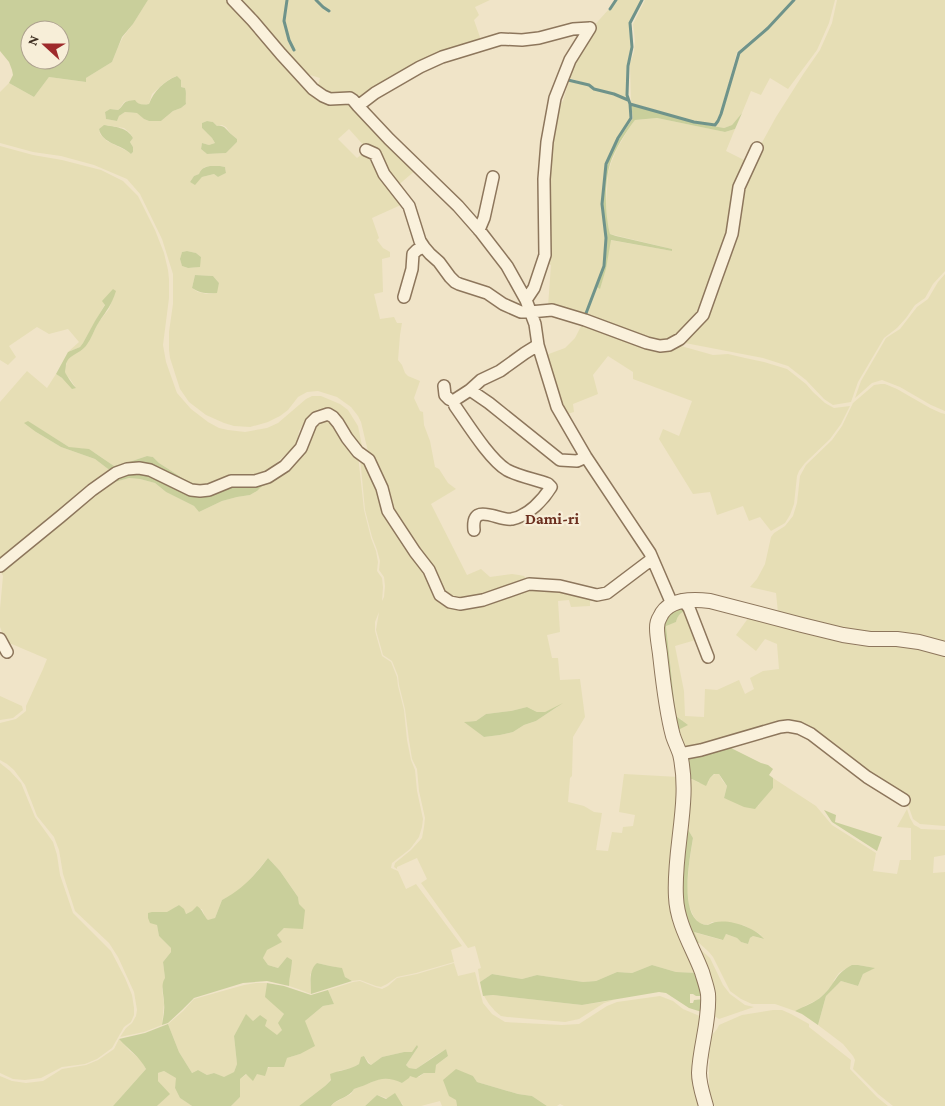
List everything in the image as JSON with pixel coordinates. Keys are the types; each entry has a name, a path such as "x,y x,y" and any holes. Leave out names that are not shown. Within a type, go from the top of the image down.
{"street":[{"path":"233,0 313,89 330,99 350,98 353,100 389,139 458,206 480,230 507,266 526,300 535,324 538,345 557,407 586,457 650,553 677,602 689,608 708,657"},
{"path":"358,106 375,93 420,67 442,57 502,39 522,40 539,38 573,29 590,28 570,60 555,98 547,142 544,178 545,255 534,288 526,300"},
{"path":"366,150 375,154 384,174 409,206 420,241 424,247 440,262 450,278 455,282 487,293 521,312 552,310 660,346 669,345 680,339 702,314 732,234 739,187 757,148"},
{"path":"480,230 493,177"},
{"path":"404,297 412,269 413,254 424,247"},
{"path":"453,400 470,390 481,380 500,371 538,345"},
{"path":"444,386 445,395 453,400 455,406 476,436 502,467 548,484 551,487 540,503 518,517 510,520 485,514 478,515 473,523 474,530"},
{"path":"470,390 489,402 560,460 577,461 586,457"},
{"path":"0,566 92,490 116,473 139,468 150,470 191,490 200,491 209,490 231,481 255,481 268,477 285,466 301,448 311,423 316,418 328,414 338,423 358,452 369,460 382,488 388,511 429,570 440,595 450,602 460,604 483,600 529,584 560,586 596,595 607,593 652,559"},
{"path":"706,1106 701,1089 700,1073 708,1010 708,991 682,924 676,899 683,780 680,754 673,736 668,714 657,628 660,616 665,609 677,602 696,599 843,635 870,639 897,639 919,642 945,649"},
{"path":"0,639 7,652"},
{"path":"680,754 701,750 780,727 799,728 811,734 867,777 904,800"}],"shaded area":[{"path":"148,0 230,0 251,22 309,92 320,99 332,103 352,103 417,169 396,187 385,174 373,150 366,148 349,129 338,139 357,158 365,152 374,155 384,177 403,204 372,218 379,238 377,240 383,248 390,252 390,257 382,259 383,292 374,294 380,319 394,317 397,323 402,323 398,360 408,376 420,381 414,398 420,411 423,412 424,425 430,441 435,467 439,469 448,483 456,489 431,504 467,575 481,569 490,577 512,574 524,576 529,582 482,598 460,603 447,600 441,593 429,568 389,510 383,487 370,460 358,416 351,407 337,397 318,391 307,392 298,397 288,410 280,416 268,422 250,427 224,423 206,415 189,402 180,389 169,350 169,332 173,304 173,274 162,239 140,194 127,179 94,165 0,143 0,92 9,83 34,97 49,77 86,82 86,78 112,62 123,37","holes":["176,76 181,80 181,87 185,88 186,104 173,111 161,121 149,121 138,113 125,112 119,116 117,121 106,119 105,112 110,109 118,110 124,102 134,100 136,103 149,104 152,94","207,121 213,122 217,126 222,125 237,139 237,142 226,153 207,154 201,149 202,143 209,145 215,143 202,128 202,123","105,125 124,128 133,138 130,142 133,152 131,154 107,141 100,134 99,129","205,167 225,167 226,173 218,177 214,174 202,177 195,184 190,182","187,251 196,253 201,257 199,267 188,268 182,266 180,259 182,252","195,275 213,276 219,283 216,293 198,292 192,288"]},
{"path":"239,0 286,0 286,12 283,21 288,40 295,52 285,21 288,0 315,0 322,8 331,13 317,0 490,0 475,7 479,15 474,20 481,40 360,101 323,93 317,89 320,78 307,74"},
{"path":"616,0 641,0 629,26 631,47 627,65 626,98 569,78 566,74 591,29"},
{"path":"645,0 793,0 769,25 737,52 720,116 715,124 712,124 694,121 631,103 630,63 635,41 633,24"},
{"path":"796,0 835,0 829,23 817,50 788,89 770,78 761,95 751,91 742,113 732,125 724,128 715,127 725,104 739,53 769,28"},
{"path":"837,0 945,0 945,271 933,284 925,298 915,305 897,328 884,338 858,382 851,402 833,405 788,366 763,358 685,343 690,333 699,324 740,187 776,117 820,50 832,23"},
{"path":"569,80 627,100 631,118 618,137 605,164 601,204 605,255 603,266 584,316 548,307 551,265 548,264 548,209 553,138 559,105 563,101"},
{"path":"657,118 725,132 735,129 726,151 748,162 729,235 701,313 679,336 659,343 586,316 597,287 600,288 606,269 610,240 672,251 672,249 610,234 607,221 608,174 617,149 635,120"},
{"path":"0,146 101,170 123,181 138,196 155,230 168,270 169,298 163,345 166,362 177,393 191,409 219,428 245,432 267,428 278,423 306,399 312,396 321,396 340,404 348,410 358,426 363,451 358,450 341,417 317,410 307,418 299,431 297,444 273,466 255,477 205,487 187,481 153,457 147,456 114,466 95,453 81,448 74,449 69,447 27,421 36,432 61,447 95,459 112,472 0,562 0,402 27,371 47,388 56,374 76,388 65,374 67,361 88,343 98,323 109,309 115,291 113,290 80,347 68,352 79,342 68,329 49,334 37,327 9,346 16,357 8,365 0,360"},
{"path":"945,274 945,411 900,387 882,380 872,383 855,398 861,381 886,338 900,329 917,307 928,299"},
{"path":"583,322 671,347 681,346 713,355 728,354 787,369 825,403 834,408 850,406 841,424 830,439 799,471 794,504 785,523 771,531 760,517 749,521 743,506 717,515 710,492 693,494 659,439 663,429 679,436 692,401 633,379 633,372 608,356 593,375 598,394 573,404 574,412 564,415 546,355 565,348 575,338"},
{"path":"885,384 945,414 945,644 870,636 778,613 776,593 750,587 765,564 771,537 785,526 793,516 797,503 800,476 806,465 832,440 842,426 853,403 874,385"},
{"path":"331,418 358,455 364,510 376,551 377,571 382,578 382,601 385,586 384,577 379,570 380,561 365,510 360,457 448,603 530,586 590,596 590,606 571,607 569,600 558,601 560,632 547,635 552,658 558,658 560,680 580,679 585,717 573,737 572,776 570,778 568,802 584,806 594,812 602,813 596,850 608,851 612,832 622,833 623,827 633,826 635,815 619,812 624,774 679,777 673,855 698,973 676,972 652,965 632,973 617,972 596,981 583,982 537,975 522,979 492,974 480,982 478,969 481,968 475,946 468,948 421,883 427,879 417,858 397,867 397,869 394,867 395,863 422,838 425,818 419,791 417,769 412,759 405,709 398,676 392,661 383,655 376,630 379,612 375,622 375,631 382,656 391,662 397,677 404,710 407,740 411,760 415,770 423,819 419,837 410,849 392,863 391,868 398,871 406,889 416,884 462,946 451,950 454,962 397,977 381,987 360,980 352,981 345,977 341,968 317,963 310,975 311,994 289,986 292,966 287,957 278,968 268,965 263,958 266,950 281,942 277,935 284,928 299,904 298,897 280,871 268,858 236,893 222,900 215,918 209,921 202,909 186,914 179,905 168,912 152,912 159,936 171,948 171,952 163,962 165,978 162,989 164,1004 162,1025 144,1032 120,1037 136,1016 134,992 118,957 109,943 75,911 54,837 37,816 25,785 14,770 0,760 0,723 16,719 26,711 26,706 47,659 7,642 4,637 0,627 3,576 0,570 93,492 115,482 129,478 155,483 166,492 194,506 199,512 222,501 250,495 257,491 314,424","holes":["559,706 536,721 524,725 513,732 484,737 465,722 476,721 486,714 527,707 537,712 545,712"]},
{"path":"684,611 688,611 699,639 675,646 684,691 685,716 704,717 705,689 717,690 739,680 745,694 754,689 750,678 763,671 779,669 777,644 765,639 756,651 736,635 749,617 858,646 903,644 945,654 945,826 920,824 913,819 907,802 797,725 681,751 678,729 682,720 676,716 675,711 666,625 676,622 678,616"},
{"path":"0,696 22,706 23,710 13,718 0,720"},
{"path":"0,763 21,783 35,817 53,842 60,875 73,913 111,951 132,995 134,1008 131,1022 124,1027 112,1048 97,1059 85,1064 62,1067 41,1078 25,1080 13,1079 0,1073"},
{"path":"715,774 719,774 727,786 724,798 758,806 773,788 773,778 816,806 832,825 876,853 873,871 897,874 900,860 911,860 911,828 897,827 907,809 914,825 921,829 945,830 945,855 934,857 933,873 945,872 945,1106 893,1106 853,1069 855,1060 843,1044 818,1025 826,996 841,981 858,986 863,974 874,968 858,965 845,969 839,973 833,984 817,1000 795,1011 775,1004 752,1004 730,991 713,957 699,943 693,932 722,940 726,934 748,944 753,936 763,939 760,934 743,925 712,922 708,925 700,924 689,906 687,889 693,838 687,828 690,779 699,783 708,783"},
{"path":"701,950 710,958 723,985 730,994 745,1005 754,1007 719,1019 714,1016"},
{"path":"454,963 458,976 475,972 483,1003 492,1014 505,1022 579,1024 607,1006 617,1002 660,996 702,1017 703,1106 564,1106 560,1104 557,1106 547,1106 532,1096 518,1094 477,1082 473,1076 456,1100 457,1106 442,1106 440,1101 421,1106 403,1106 402,1103 377,1095 365,1106 331,1106 351,1094 354,1089 379,1079 393,1078 402,1083 410,1075 419,1077 424,1073 428,1073 448,1056 446,1049 416,1069 409,1068 406,1065 418,1047 412,1052 382,1057 371,1065 364,1056 359,1064 353,1068 338,1071 325,1086 299,1106 231,1106 240,1097 240,1079 247,1074 257,1074 287,1058 300,1054 305,1021 323,1006 334,1004 328,990 360,981 382,989 397,978"},
{"path":"256,983 267,983 266,997 284,1014 282,1030 277,1036 264,1026 260,1015 253,1021 246,1015 234,1036 237,1064 234,1072 224,1078 214,1073 207,1075 198,1070 192,1073 179,1052 168,1024 194,999"},
{"path":"493,995 582,1005 614,1000 604,1003 579,1019 565,1022 501,1016 484,996"},
{"path":"782,1010 809,1024 809,1027 851,1060 850,1069 888,1106 715,1106 711,1099 709,1086 710,1060 708,1057 712,1035 719,1025 742,1015"},
{"path":"119,1039 141,1060 146,1069 113,1106 0,1106 0,1076 12,1081 26,1083 43,1081 62,1069 86,1065 98,1060 114,1049"},
{"path":"164,1071 177,1078 175,1088 180,1098 192,1106 157,1106 169,1094 158,1081 158,1073"}],"green space":[{"path":"0,0 148,0 133,24 122,37 112,62 86,78 86,82 49,77 34,97 9,83 13,75 9,62 0,51"},
{"path":"177,76 181,80 181,87 185,88 186,104 173,111 161,121 149,121 137,113 125,112 119,116 117,121 106,119 105,112 110,109 118,110 128,101 135,100 141,104 149,104 160,87"},
{"path":"631,105 695,123 724,128 732,125 742,113 735,129 725,132 657,118 635,120 617,147 608,172 606,199 610,234 672,249 672,251 611,240 600,289 597,287 606,258 603,191 607,166 611,153 633,118"},
{"path":"207,121 224,127 237,139 237,142 226,153 207,154 201,149 202,143 209,145 215,143 202,128 202,123"},
{"path":"104,125 120,128 130,134 133,138 130,142 133,147 131,154 104,138 99,129"},
{"path":"210,166 225,167 226,173 218,177 214,174 202,177 195,185 190,182 203,168"},
{"path":"182,252 196,253 201,257 200,267 188,268 182,266 180,259"},
{"path":"195,275 213,276 219,283 217,293 204,293 192,288"},
{"path":"113,289 116,291 109,308 97,325 88,343 67,361 65,372 76,388 72,389 56,374 68,352 80,347 83,343 105,305 102,301"},
{"path":"28,421 69,447 89,449 114,466 147,456 153,457 187,481 205,487 194,486 153,467 112,472 95,459 61,447 36,432 24,423"},
{"path":"144,471 183,490 269,479 250,495 222,501 199,512 194,506 166,492 155,483 140,479 129,478 93,492 114,476"},
{"path":"680,606 688,611 680,614 676,622 666,626 676,716 688,725 678,730 681,751 661,634 667,615"},
{"path":"563,703 536,721 524,725 513,732 500,735 484,737 464,722 476,721 486,714 527,707 537,712 545,712"},
{"path":"729,747 773,769 769,775 773,778 773,788 755,809 744,807 724,798 727,786 719,774 714,774 706,786 690,779 687,828 693,838 688,883 690,907 694,917 701,924 729,922 738,924 753,930 764,939 753,936 748,944 726,934 723,940 694,932 699,943 692,941 679,903 684,757"},
{"path":"824,810 836,815 835,822 882,837 877,851 832,822"},
{"path":"268,858 280,871 298,897 299,904 305,910 303,929 284,928 277,935 282,942 267,950 263,958 268,965 278,968 287,957 292,960 289,986 267,981 243,983 194,998 168,1023 162,1025 164,1009 162,987 165,978 163,962 171,952 171,948 159,936 157,925 150,923 148,913 167,912 179,905 186,914 197,906 208,920 215,918 222,900 248,882"},
{"path":"317,963 342,968 345,977 352,981 311,994 311,973"},
{"path":"652,965 676,972 698,973 704,996 690,994 690,1003 693,1003 694,1000 704,999 705,1013 689,1008 666,993 659,992 582,1005 493,995 483,996 480,982 492,974 522,979 537,975 583,982 596,981 617,972 632,973"},
{"path":"852,965 875,968 863,974 858,986 841,981 826,996 818,1025 795,1011 813,1003 827,992 838,976"},
{"path":"267,983 284,986 311,995 328,990 334,1004 323,1006 305,1021 315,1046 287,1058 284,1067 268,1067 265,1076 257,1074 253,1081 246,1074 240,1079 240,1097 231,1106 192,1106 180,1098 175,1088 176,1078 164,1071 158,1073 158,1081 170,1094 157,1106 113,1106 146,1069 119,1039 145,1033 168,1024 179,1052 192,1073 198,1070 207,1075 214,1073 224,1077 234,1072 237,1064 234,1036 246,1014 253,1021 260,1015 267,1020 265,1026 277,1035 282,1030 278,1023 284,1014 265,997"},
{"path":"417,1045 418,1047 406,1065 409,1068 416,1069 446,1049 448,1056 436,1065 435,1073 424,1073 416,1078 410,1076 402,1083 388,1079 378,1080 354,1089 331,1106 299,1106 331,1080 330,1074 356,1066 359,1064 361,1057 364,1056 371,1065 382,1057 412,1052"},
{"path":"456,1069 473,1076 477,1082 518,1094 532,1096 547,1106 457,1106 456,1100 449,1096 443,1080"},
{"path":"395,1093 403,1106 365,1106 377,1095 386,1099"}],"waterway":[{"path":"287,0 284,21 294,50"},
{"path":"316,0 329,11"},
{"path":"610,9 616,0"},
{"path":"585,316 604,266 606,238 602,204 606,164 618,138 631,118 627,95 628,66 632,47 630,23 642,0"},
{"path":"630,104 694,122 715,125 721,114 739,53 768,28 794,0"},
{"path":"567,77 568,80 589,85 594,89 628,100"}],"district":[{"name":"Dami-ri","path":"552,518"}]}
